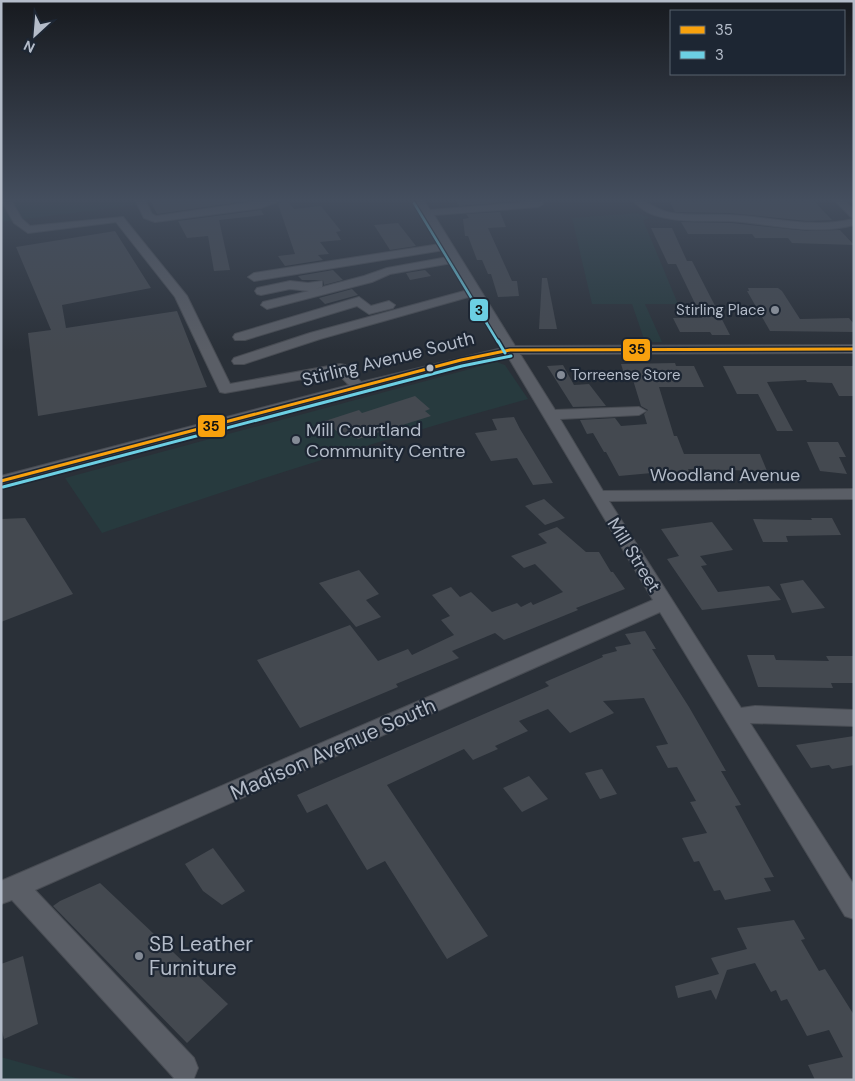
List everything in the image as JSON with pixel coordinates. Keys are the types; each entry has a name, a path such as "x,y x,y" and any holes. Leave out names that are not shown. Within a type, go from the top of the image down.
{"street":[{"path":"144,250 181,296 225,389 340,368 358,387"},
{"path":"254,277 418,250"},
{"name":"Mill Street","path":"449,250 734,717 854,908"},
{"path":"261,291 290,284 308,287 454,259"},
{"path":"267,305 368,279 388,271"},
{"path":"240,337 359,301 369,310 473,290"},
{"path":"239,360 473,290"},
{"name":"Stirling Avenue South","path":"1,481 461,360 510,350 854,349"},
{"path":"550,415 639,411"},
{"name":"Woodland Avenue","path":"598,496 854,494"},
{"name":"Madison Avenue South","path":"9,890 664,603"},
{"path":"734,717 755,714 854,718"},
{"path":"9,890 184,1068"}],"green space":[{"path":"580,250 656,250 678,304 645,304 662,342 645,342 632,304 592,304"},
{"name":"Mill Courtland Community Centre","path":"496,362 505,365 528,399 314,462 102,533 65,478"},
{"path":"1,1057 83,1080 1,1080"}],"building":[{"path":"17,250 127,250 151,288 62,305 66,328 177,311 207,387 38,416 28,333 51,330"},
{"path":"210,250 226,250 230,270 214,271"},
{"path":"294,250 326,250 329,254 318,255 323,260 285,266 278,256 295,254"},
{"path":"473,250 498,250 512,281 517,281 519,296 498,297 491,274 488,274 482,260 477,260"},
{"path":"662,250 682,250 687,261 692,261 730,335 712,335 710,332 680,332 673,318 702,318 676,264 668,264"},
{"path":"333,270 343,280 324,285 323,280 302,280 298,276"},
{"path":"425,270 431,276 410,280 406,273"},
{"path":"542,278 547,278 557,329 539,329"},
{"name":"Stirling Place","path":"748,288 778,288 782,291 800,319 849,318 854,324 854,332 770,331 747,291 749,291"},
{"path":"352,289 358,295 325,304 319,298"},
{"path":"675,363 676,366 694,366 704,387 659,387 674,436 677,436 684,454 760,454 767,471 688,469 691,477 665,477 663,472 619,476 593,433 587,434 580,420 615,418 621,426 647,424 644,414 648,410 641,406 633,380 626,380 621,364"},
{"path":"563,365 574,385 589,384 606,406 573,407 547,366"},
{"path":"723,366 854,366 854,396 839,396 832,383 807,382 806,380 767,382 793,431 777,431 758,394 737,394"},
{"path":"415,396 430,409 425,411 431,416 358,439 354,436 341,435 325,421 359,410 362,413"},
{"path":"514,417 553,483 533,485 517,458 491,461 475,433 497,430 492,419"},
{"path":"807,442 838,442 846,457 839,457 847,474 820,471"},
{"path":"544,499 565,518 545,525 525,506"},
{"path":"25,518 73,594 1,622 1,519"},
{"path":"811,518 832,518 841,535 786,536 788,542 763,542 753,519 812,520"},
{"path":"712,522 733,550 700,556 707,565 701,566 718,592 769,586 781,600 702,610 667,559 679,556 661,529"},
{"path":"557,527 586,552 599,552 611,572 613,572 625,589 576,608 578,610 504,640 495,633 452,651 459,658 396,684 398,687 300,728 257,660 350,625 378,661 408,649 412,655 454,635 441,620 450,616 432,595 451,587 460,597 471,592 492,612 517,603 521,607 531,602 533,605 563,592 535,564 524,568 511,556 547,543 538,534"},
{"path":"359,570 379,594 366,600 381,617 356,627 319,583"},
{"path":"803,580 825,608 792,613 780,584"},
{"path":"645,631 656,649 652,649 689,707 726,771 721,771 741,805 735,806 774,877 764,878 771,891 725,900 720,890 714,891 699,861 694,862 682,838 707,833 690,802 696,801 677,767 668,768 656,746 668,744 644,698 603,701 614,713 570,733 548,709 519,721 528,731 495,746 498,749 473,760 464,749 387,785 488,936 447,959 385,861 367,870 327,804 307,813 297,795 549,686 545,682 603,657 602,655 617,651 615,647 631,644 625,634"},
{"path":"747,655 774,655 776,660 829,661 826,656 854,656 854,683 831,683 833,688 758,687"},
{"path":"854,736 854,765 832,769 829,765 811,768 796,745"},
{"path":"602,769 617,794 600,799 585,773"},
{"path":"529,776 548,799 522,812 503,788"},
{"path":"213,848 245,891 222,905 203,891 185,864"},
{"name":"SB Leather Furniture","path":"100,883 228,1004 187,1043 53,906"},
{"path":"794,920 805,939 801,940 819,971 825,969 854,1015 854,1080 815,1080 808,1065 843,1057 829,1030 807,1036 787,999 781,1001 776,990 771,992 755,963 727,970 716,1000 711,990 678,998 675,986 719,974 711,958 747,949 737,928"},
{"path":"23,956 38,1024 4,1039 1,1027 1,964"}],"transit line":[{"name":"3","path":"443,250 505,353"},
{"name":"35","path":"1,481 461,360 510,350 854,349"},
{"name":"3","path":"3,487 462,366 511,356"}],"place":[{"name":"Stirling Place","path":"775,310"},
{"name":"Torreense Store","path":"561,375"},
{"name":"Mill Courtland Community Centre","path":"296,440"},
{"name":"SB Leather Furniture","path":"139,956"}]}
